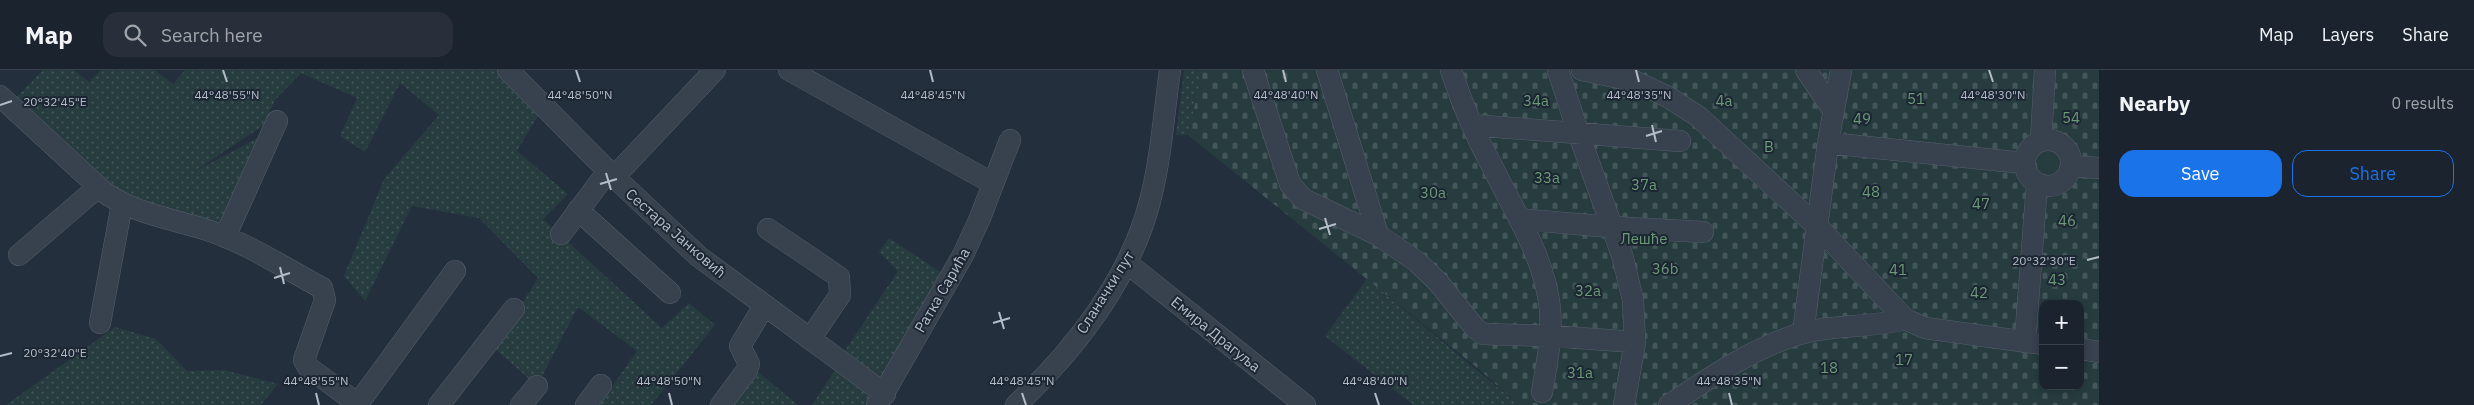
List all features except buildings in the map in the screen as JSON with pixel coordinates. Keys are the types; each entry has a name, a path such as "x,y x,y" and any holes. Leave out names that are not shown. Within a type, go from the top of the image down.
{"street":[{"name":"Сестара Јанковић","path":"508,70 611,174 698,256 810,339 881,399"},
{"path":"561,234 578,210 611,174 715,70"},
{"path":"789,70 992,183"},
{"name":"Сланачки пут","path":"1016,405 1051,370 1077,337 1104,301 1127,263 1143,225 1152,193 1170,70"},
{"path":"1253,70 1290,184 1303,199 1316,207 1378,235 1416,261 1438,282 1475,328 1483,334 1551,336 1635,342"},
{"path":"1326,70 1378,235"},
{"path":"1451,70 1472,125 1520,219 1544,279 1550,307 1551,336 1542,392"},
{"path":"1558,70 1629,278 1635,319 1635,342 1624,405"},
{"path":"1582,70 1634,81 1668,97 1699,117 1816,226 1905,319 1925,328 2034,343 2038,184"},
{"path":"1806,70 1833,110"},
{"path":"1803,333 1816,226 1833,110 1841,70"},
{"path":"2041,141 2045,70"},
{"path":"0,96 98,186 122,204 140,212 201,228 225,237 322,288 324,300 304,360 308,367 358,404 455,271"},
{"path":"225,237 277,121"},
{"path":"1472,125 1680,141"},
{"name":"Ратка Сарића","path":"881,399 963,255 980,218 1010,140"},
{"path":"2051,140 2064,146 2068,152 2071,166 2069,173 2059,184 2045,186 2038,184 2028,176 2024,162 2030,148 2041,141 2051,140"},
{"path":"1828,143 2024,162"},
{"path":"2071,166 2099,168"},
{"path":"19,255 98,186"},
{"path":"100,323 122,204"},
{"path":"578,210 670,294"},
{"path":"1520,219 1702,232"},
{"path":"768,229 839,277 840,295 810,339"},
{"name":"Емира Драгуља","path":"1127,263 1305,405"},
{"path":"720,405 747,370 749,364 740,346 764,306"},
{"path":"439,405 514,309"},
{"path":"1669,405 1750,355 1803,333 1905,319"},
{"path":"2084,350 2099,352"},
{"path":"586,405 601,385"},
{"path":"521,405 537,386"}],"green space":[{"path":"43,70 74,70 89,82 101,70 155,70 173,84 185,70 508,70 543,107 517,151 568,194 543,219 662,328 689,303 715,325 651,405 599,405 637,351 578,307 537,386 494,348 538,278 479,218 412,206 365,301 344,276 384,179 439,115 400,83 365,152 340,136 357,98 301,73 275,100 264,125 195,171 273,130 225,237 140,212 9,105"},
{"path":"1184,70 1203,70 1188,135 1176,135"},
{"name":"Лешће","path":"1203,70 2099,70 2099,405 1519,405 1481,371 1188,135"},
{"path":"2044,151 2054,151 2061,158 2061,168 2054,175 2044,175 2037,168 2037,158"},
{"path":"889,238 945,275 882,383 842,355 898,271 879,252"},
{"path":"1367,279 1519,405 1413,405 1325,336"},
{"path":"115,327 156,339 187,371 224,370 278,384 261,405 6,405"},
{"path":"841,361 885,394 877,405 812,405"},
{"path":"747,370 758,372 798,405 720,405"}],"park label":[{"name":"51","path":"1916,98"},
{"name":"34a","path":"1536,100"},
{"name":"4a","path":"1724,100"},
{"name":"54","path":"2071,117"},
{"name":"49","path":"1862,118"},
{"name":"B","path":"1769,146"},
{"name":"33a","path":"1547,177"},
{"name":"37a","path":"1644,184"},
{"name":"48","path":"1871,191"},
{"name":"30a","path":"1433,192"},
{"name":"47","path":"1981,203"},
{"name":"46","path":"2067,220"},
{"name":"36b","path":"1665,268"},
{"name":"41","path":"1898,269"},
{"name":"43","path":"2057,279"},
{"name":"32a","path":"1588,290"},
{"name":"42","path":"1979,292"},
{"name":"17","path":"1904,359"},
{"name":"18","path":"1829,367"},
{"name":"31a","path":"1580,372"}]}
